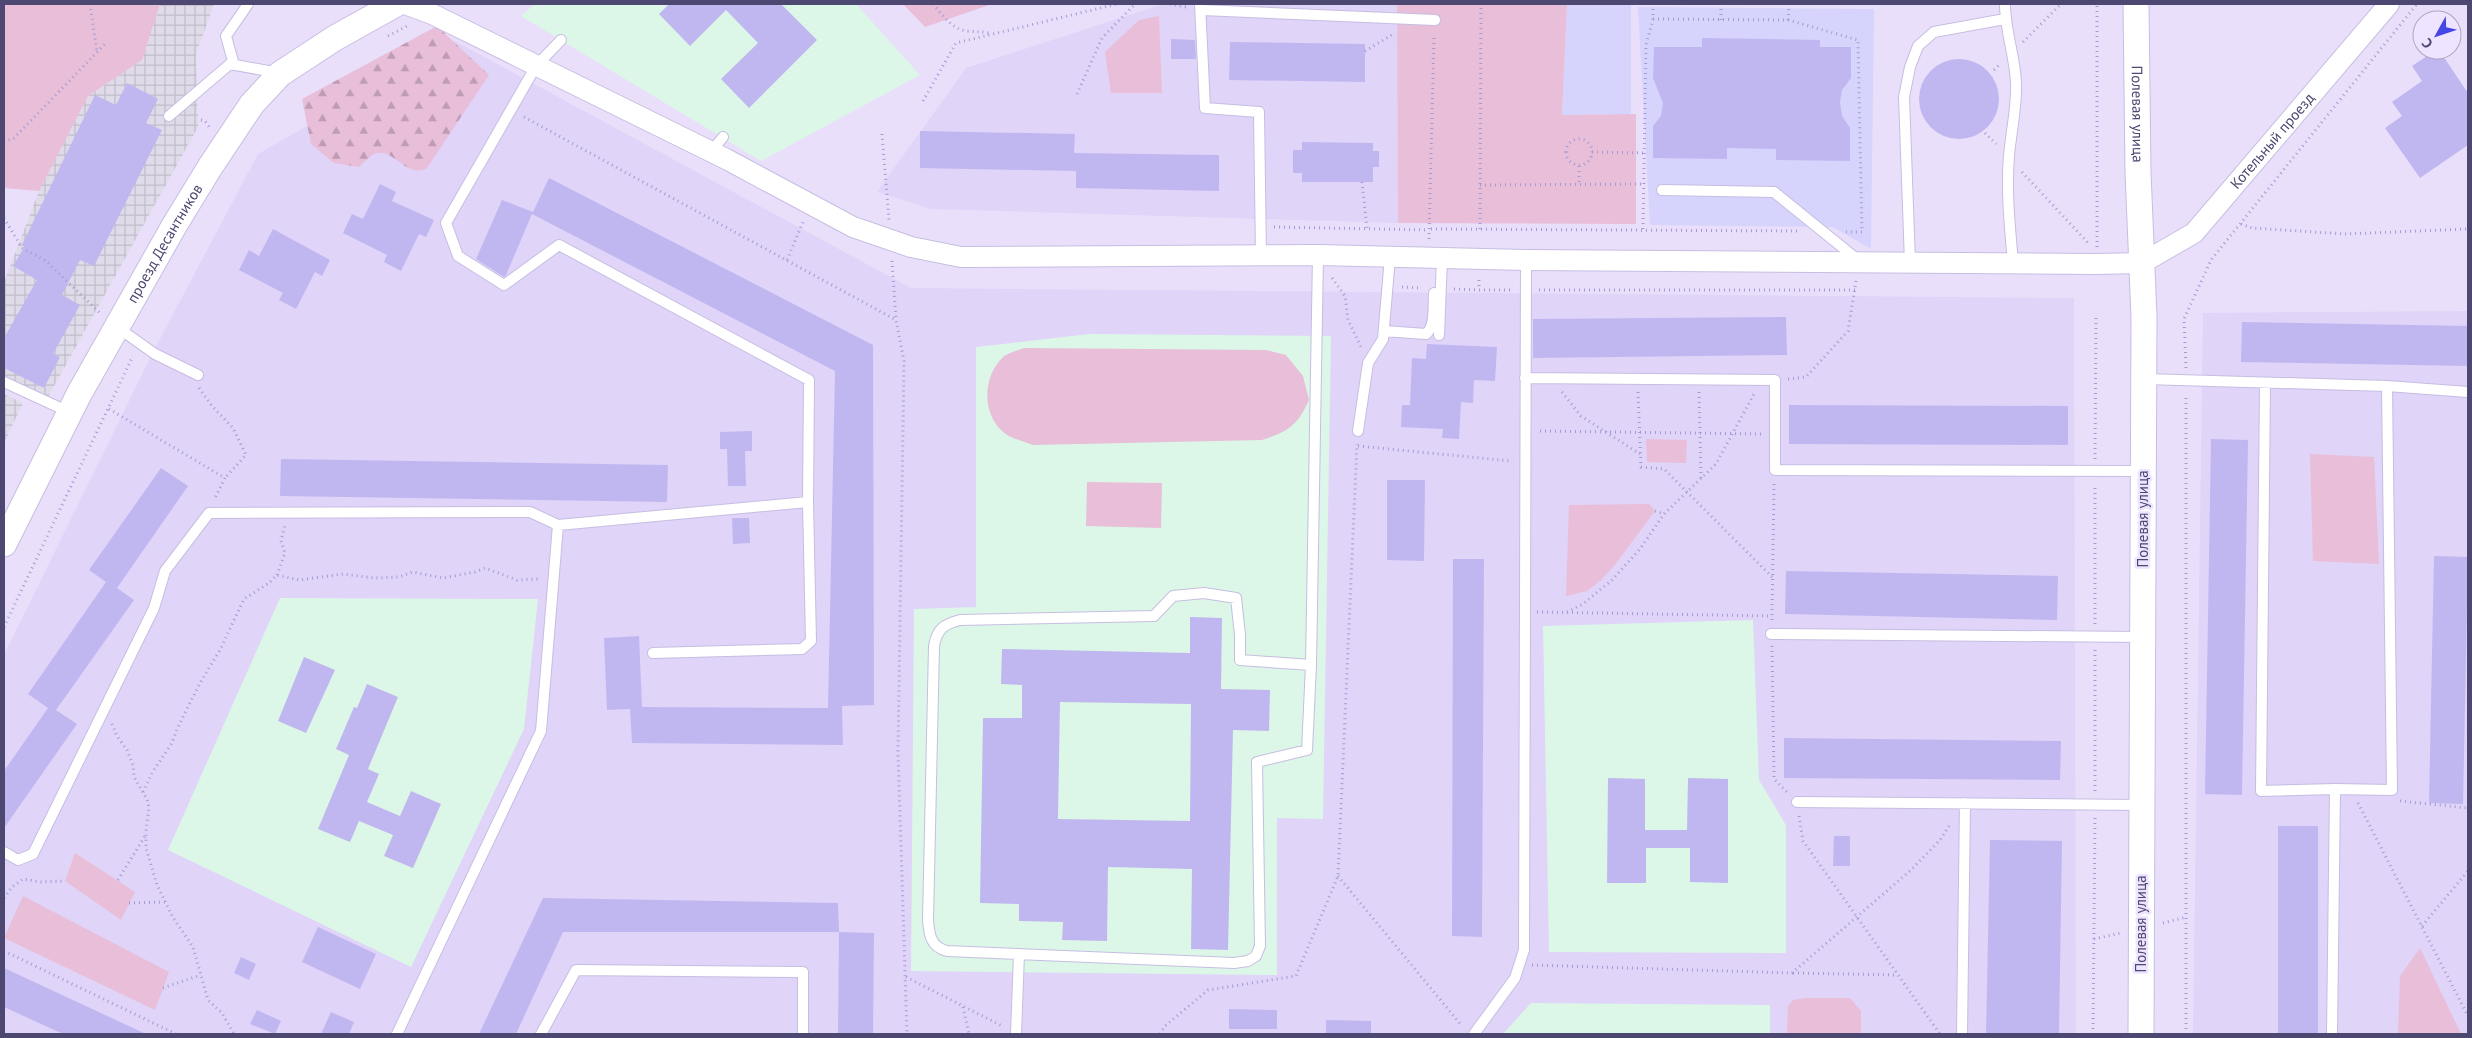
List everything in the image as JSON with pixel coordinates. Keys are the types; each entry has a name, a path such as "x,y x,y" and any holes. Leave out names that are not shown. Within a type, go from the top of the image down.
{"street":[{"name":"проезд Десантников","path":"4,544 111,322 252,104 280,74 335,38 396,4"},
{"path":"405,4 432,14 536,66 717,145 810,204 853,227 911,247 961,257 1261,257 1318,262 1390,257 1526,260 2142,263"},
{"name":"Полевая улица","path":"2136,4 2144,379 2141,1034"},
{"name":"Котельный проезд","path":"2142,263 2194,233 2389,4"}],"lane":[{"path":"234,65 226,36 248,4"},
{"path":"2004,4 2005,19 2013,51 2016,98 2008,158 2008,210 2013,263"},
{"path":"1261,257 1259,112 1204,108 1201,7 1435,20"},
{"path":"1910,262 1904,97 1910,66 1918,46 1934,32 2005,19"},
{"path":"561,40 536,66 446,224 458,256 504,285 558,245 809,380 808,502 811,641 802,649 653,653"},
{"path":"169,116 230,64 280,74"},
{"path":"1662,190 1774,192 1860,261"},
{"path":"1358,431 1368,364 1384,339 1390,257"},
{"path":"1436,258 1439,335"},
{"path":"1474,1034 1515,978 1524,950 1524,431 1526,260"},
{"path":"1311,665 1240,660 1240,635 1236,598 1204,592 1173,596 1154,616 960,620 950,622 938,631 934,646 928,932 931,940 939,949 1019,954 1234,963 1248,961 1256,956 1260,946 1257,762 1307,750 1311,665 1318,262"},
{"path":"1384,331 1426,334 1430,331 1434,293"},
{"path":"111,322 155,354 198,375"},
{"path":"1525,378 1775,380 1774,470 2143,471"},
{"path":"2144,379 2386,386 2468,392"},
{"path":"4,382 69,412"},
{"path":"2265,382 2261,791 2392,790 2386,386"},
{"path":"4,852 18,860 33,854 154,608 165,571 209,513 530,512 558,525 808,502"},
{"path":"397,1034 541,731 558,525"},
{"path":"1771,634 2142,637"},
{"path":"2332,1034 2335,790"},
{"path":"1798,802 2142,805"},
{"path":"1962,1034 1965,803"},
{"path":"1016,1034 1019,954"},
{"path":"541,1034 576,970 803,972 803,1034"}],"path":[{"path":"90,4 97,52"},
{"path":"933,4 949,23 957,28 968,31 980,30 992,34"},
{"path":"923,101 956,43 1117,4"},
{"path":"1077,94 1102,38 1135,4"},
{"path":"1480,229 1482,4"},
{"path":"1643,229 1646,45 1653,19 1653,4"},
{"path":"1721,4 1721,20"},
{"path":"1788,20 1789,4"},
{"path":"1994,70 2061,4"},
{"path":"1986,133 2097,252 2097,4"},
{"path":"2186,1034 2186,380 2184,319 2211,260 2417,4"},
{"path":"1365,51 1419,19"},
{"path":"1261,226 1430,230 1643,229 1862,232 1858,40 1788,20 1653,19"},
{"path":"1435,20 1430,230 1436,258"},
{"path":"385,37 410,25"},
{"path":"4,142 14,138 107,42"},
{"path":"1579,139 1588,143 1592,152 1589,162 1579,166 1570,162 1566,152 1570,143 1579,139"},
{"path":"1592,152 1645,153"},
{"path":"1579,166 1579,185"},
{"path":"1362,182 1367,229"},
{"path":"1480,185 1644,184"},
{"path":"787,260 810,204"},
{"path":"4,218 22,248 46,261 111,322"},
{"path":"2240,224 2252,228 2345,234 2468,229"},
{"path":"1567,612 1583,604 1612,580 1640,549 1664,514 1716,464 1734,434 1756,389 1775,380 1806,377 1848,332 1860,261"},
{"path":"1318,262 1344,296 1348,320 1368,364"},
{"path":"1479,280 1478,290 1855,290"},
{"path":"2093,1034 2096,316"},
{"path":"4,627 140,343"},
{"path":"198,375 199,391 233,428 246,455 225,478 209,513"},
{"path":"1557,378 1563,395 1581,416 1641,454"},
{"path":"1637,379 1641,466 1664,470 1772,577"},
{"path":"1699,379 1701,478"},
{"path":"109,409 225,478"},
{"path":"1160,1034 1165,1026 1208,990 1296,976 1338,876 1358,431"},
{"path":"1524,431 1775,435"},
{"path":"1357,446 1524,462"},
{"path":"1774,470 1771,634 1774,779 1798,802 1803,841 1856,919 1940,1034"},
{"path":"1655,511 1664,514"},
{"path":"143,792 152,773 172,743 200,683 220,650 244,599 269,583 277,574 285,553 280,541 286,514"},
{"path":"277,574 299,580 343,574 374,578 399,577 413,572 443,578 475,572 484,568 517,580 538,579 553,581"},
{"path":"1524,612 1772,616"},
{"path":"106,706 116,736 127,750 133,765 134,777 143,792 149,808 146,848 157,885 192,947 208,1000 222,1013 234,1034"},
{"path":"898,752 907,1034"},
{"path":"2351,790 2468,1016"},
{"path":"2392,790 2400,802 2468,808"},
{"path":"1792,973 1856,919 1940,840 1965,803"},
{"path":"118,880 146,835"},
{"path":"2422,926 2468,871"},
{"path":"1338,876 1468,1034"},
{"path":"4,898 23,879 40,882 65,881"},
{"path":"130,904 165,902"},
{"path":"4,951 176,1034"},
{"path":"1519,965 1897,974"},
{"path":"163,988 201,975"},
{"path":"906,977 1003,1027 1004,1034"},
{"path":"963,1006 969,1034"}],"shaded area":[{"path":"160,4 214,4 196,54 198,127 48,397 4,376 4,282 39,191 88,96 142,60"},
{"path":"535,4 856,4 920,75 761,161 521,16"},
{"path":"1163,4 1397,4 1398,223 931,209 877,192 966,68"},
{"path":"1567,4 1631,5 1631,114 1562,115"},
{"path":"1638,7 1874,9 1871,249 1833,227 1650,225"},
{"path":"455,41 911,288 2074,298 2076,1034 4,1034 4,655 153,352 258,154"},
{"path":"2468,311 2468,1034 2193,1034 2203,313"},
{"path":"1089,334 1331,336 1323,819 1277,818 1277,975 911,971 914,609 976,607 976,347"},
{"path":"4,394 23,403 4,443"},
{"path":"280,598 538,599 524,729 411,967 168,850"},
{"path":"1753,620 1759,780 1786,825 1786,953 1549,952 1543,626"},
{"path":"1531,1003 1770,1005 1770,1034 1503,1034"}],"green space":[{"path":"4,4 160,4 142,60 88,96 39,191 4,188"},
{"path":"903,4 992,4 925,27"},
{"path":"1397,4 1631,5 1567,5 1562,115 1636,114 1636,224 1398,223"},
{"path":"1159,16 1162,93 1111,93 1105,52 1139,20"},
{"path":"437,26 489,75 427,168 420,171 413,170 388,154 381,153 374,154 359,167 334,163 311,144 302,99"},
{"path":"1024,348 1266,350 1286,355 1303,376 1309,400 1296,422 1279,434 1262,440 1033,445 1011,437 1001,430 994,421 988,400 990,377 996,366 1003,357"},
{"path":"1646,439 1687,440 1686,463 1647,462"},
{"path":"2310,454 2374,457 2379,564 2313,561"},
{"path":"1087,482 1162,483 1161,528 1086,526"},
{"path":"1649,504 1655,511 1614,566 1587,591 1566,596 1569,505"},
{"path":"75,853 135,892 121,920 65,881"},
{"path":"23,896 169,972 155,1010 4,938"},
{"path":"2420,948 2461,1034 2398,1034 2400,976"},
{"path":"1805,998 1850,998 1861,1011 1861,1034 1787,1034 1788,1006 1793,1000"}],"building":[{"path":"669,4 781,4 817,40 749,108 721,79 758,43 726,10 690,46 659,14"},
{"path":"1702,38 1820,40 1820,47 1851,47 1851,78 1842,90 1840,102 1842,116 1850,128 1850,161 1776,160 1776,149 1727,148 1727,159 1653,158 1653,126 1661,116 1663,103 1653,78 1654,47 1702,47"},
{"path":"1171,39 1195,40 1196,59 1171,59"},
{"path":"1230,42 1365,44 1365,82 1229,80"},
{"path":"1959,59 1974,62 1987,71 1996,84 1999,99 1996,114 1987,127 1974,136 1959,139 1944,136 1931,127 1922,114 1919,99 1922,84 1931,71 1944,62"},
{"path":"2421,60 2446,60 2468,93 2468,145 2420,178 2385,128 2402,116 2392,102 2422,81 2412,66"},
{"path":"127,83 158,99 146,123 162,130 94,266 80,260 62,295 80,305 53,354 60,357 44,388 4,368 4,338 37,280 13,266 25,246 22,245 95,95 116,105"},
{"path":"920,131 1075,134 1074,153 1219,155 1219,191 1076,188 1076,171 920,168"},
{"path":"1302,142 1373,143 1373,151 1379,151 1379,167 1373,167 1373,182 1302,182 1302,173 1293,173 1293,150 1302,150"},
{"path":"549,178 873,345 874,705 842,706 843,745 632,743 630,709 607,710 604,638 639,636 642,707 828,708 835,371 532,214 504,277 476,259 502,200 533,212"},
{"path":"380,184 396,192 392,201 434,220 426,237 419,234 401,271 384,262 387,255 343,233 352,214 363,219"},
{"path":"273,229 330,260 322,276 315,272 296,309 279,300 283,293 239,270 249,250 259,256"},
{"path":"1786,317 1787,355 1533,358 1533,319"},
{"path":"2242,322 2468,326 2468,366 2241,362"},
{"path":"1427,344 1497,347 1495,381 1474,380 1473,403 1461,402 1459,439 1442,438 1443,429 1401,427 1402,405 1410,405 1412,358 1426,359"},
{"path":"1789,405 2068,406 2068,445 1789,444"},
{"path":"752,431 752,451 745,451 746,486 728,486 727,449 720,449 720,432"},
{"path":"2211,439 2248,440 2242,795 2205,794"},
{"path":"281,459 668,465 667,502 280,496"},
{"path":"161,468 188,486 117,588 134,600 56,710 77,724 4,828 4,771 48,708 28,694 106,582 89,570"},
{"path":"1387,480 1425,480 1424,561 1387,560"},
{"path":"732,518 749,518 750,543 733,544"},
{"path":"2434,556 2468,557 2463,804 2429,803"},
{"path":"1453,559 1484,559 1482,937 1452,936"},
{"path":"1786,571 2058,576 2057,620 1785,614"},
{"path":"1190,617 1222,618 1221,689 1270,690 1269,731 1233,730 1228,950 1191,949 1192,869 1108,867 1107,941 1062,940 1063,922 1019,921 1019,904 980,903 983,718 1022,718 1022,685 1001,684 1002,649 1190,653","holes":["1060,702 1191,704 1190,821 1058,819"]},
{"path":"304,657 335,670 306,733 278,721"},
{"path":"367,684 398,697 368,769 379,774 367,802 400,816 411,791 441,804 413,868 384,856 393,835 359,821 350,842 318,829 349,755 336,749 354,707 357,708"},
{"path":"1784,738 2061,741 2060,780 1784,778"},
{"path":"1608,778 1645,779 1645,830 1687,830 1688,778 1728,779 1728,883 1690,882 1690,848 1646,848 1646,883 1607,883"},
{"path":"2278,826 2318,826 2318,1034 2278,1034"},
{"path":"1834,836 1850,836 1850,866 1833,866"},
{"path":"1990,840 2062,841 2059,1034 1986,1034"},
{"path":"543,898 838,903 839,932 563,932 516,1034 479,1034"},
{"path":"318,927 376,954 360,989 302,962"},
{"path":"839,932 874,933 873,1034 838,1034"},
{"path":"241,957 256,964 249,980 234,973"},
{"path":"4,968 146,1034 63,1034 4,1007"},
{"path":"1229,1009 1277,1010 1277,1029 1229,1029"},
{"path":"257,1010 281,1021 275,1034 250,1024"},
{"path":"331,1012 354,1022 349,1034 321,1034"},
{"path":"1326,1020 1371,1021 1371,1034 1326,1034"}]}
